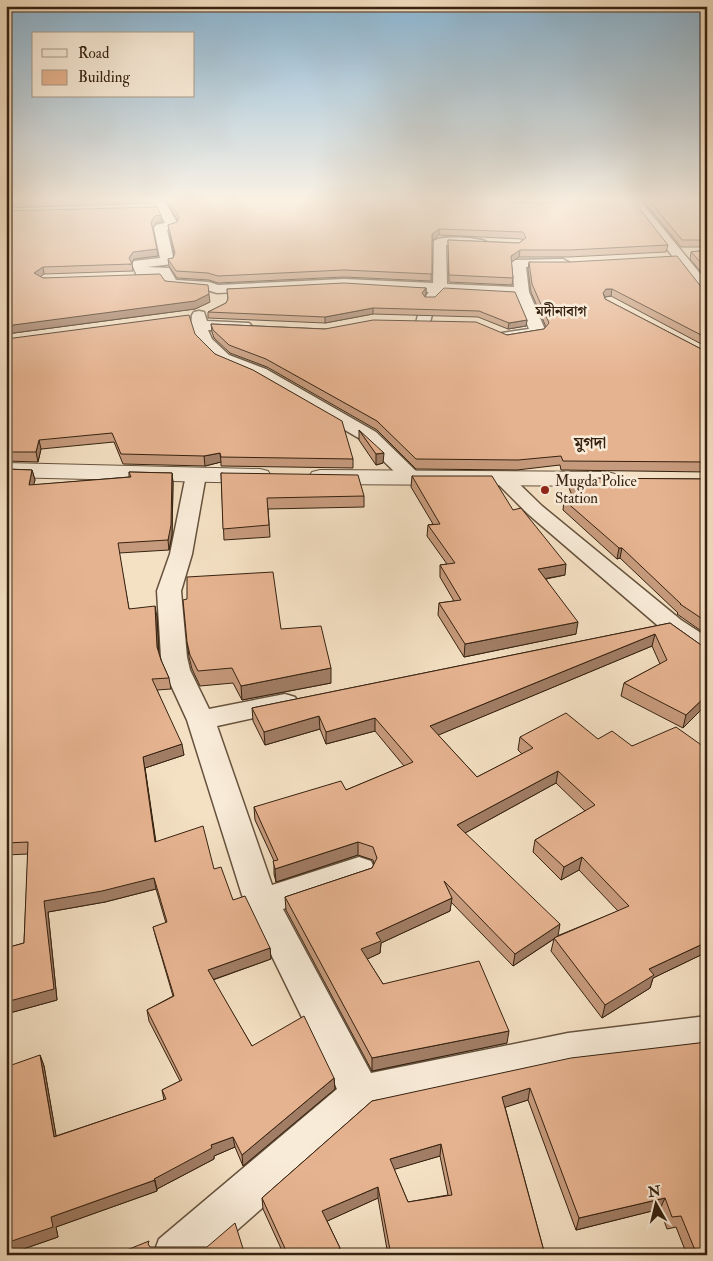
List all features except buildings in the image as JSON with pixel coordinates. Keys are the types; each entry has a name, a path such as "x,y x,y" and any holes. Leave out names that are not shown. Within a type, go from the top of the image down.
{"street":[{"path":"166,258 167,261 139,264 142,273 164,271 171,284 209,286 217,289 344,283 522,292"},
{"path":"424,323 428,303 440,287 440,258"},
{"path":"685,258 707,291"},
{"path":"492,330 506,336 538,332 522,292 519,263 578,263"},
{"path":"129,278 167,277"},
{"path":"217,289 208,313 205,341 222,358 268,377 369,436 411,477"},
{"path":"181,317 208,313 259,327"},
{"path":"407,322 442,323"},
{"path":"6,470 293,477 629,479"},
{"path":"196,474 181,554 170,591 174,657 182,683 201,720 262,902 361,1095"},
{"path":"502,478 535,510 672,625 707,650"},
{"path":"634,632 672,625"},
{"path":"201,720 307,698"},
{"path":"262,902 359,870"},
{"path":"175,1255 361,1095 568,1051 707,1034"}],"place":[{"name":"Mugda Police Station","path":"545,490"}],"district":[{"name":"মদীনাবাগ","path":"561,311"},
{"name":"মুগদা","path":"590,443"}]}
